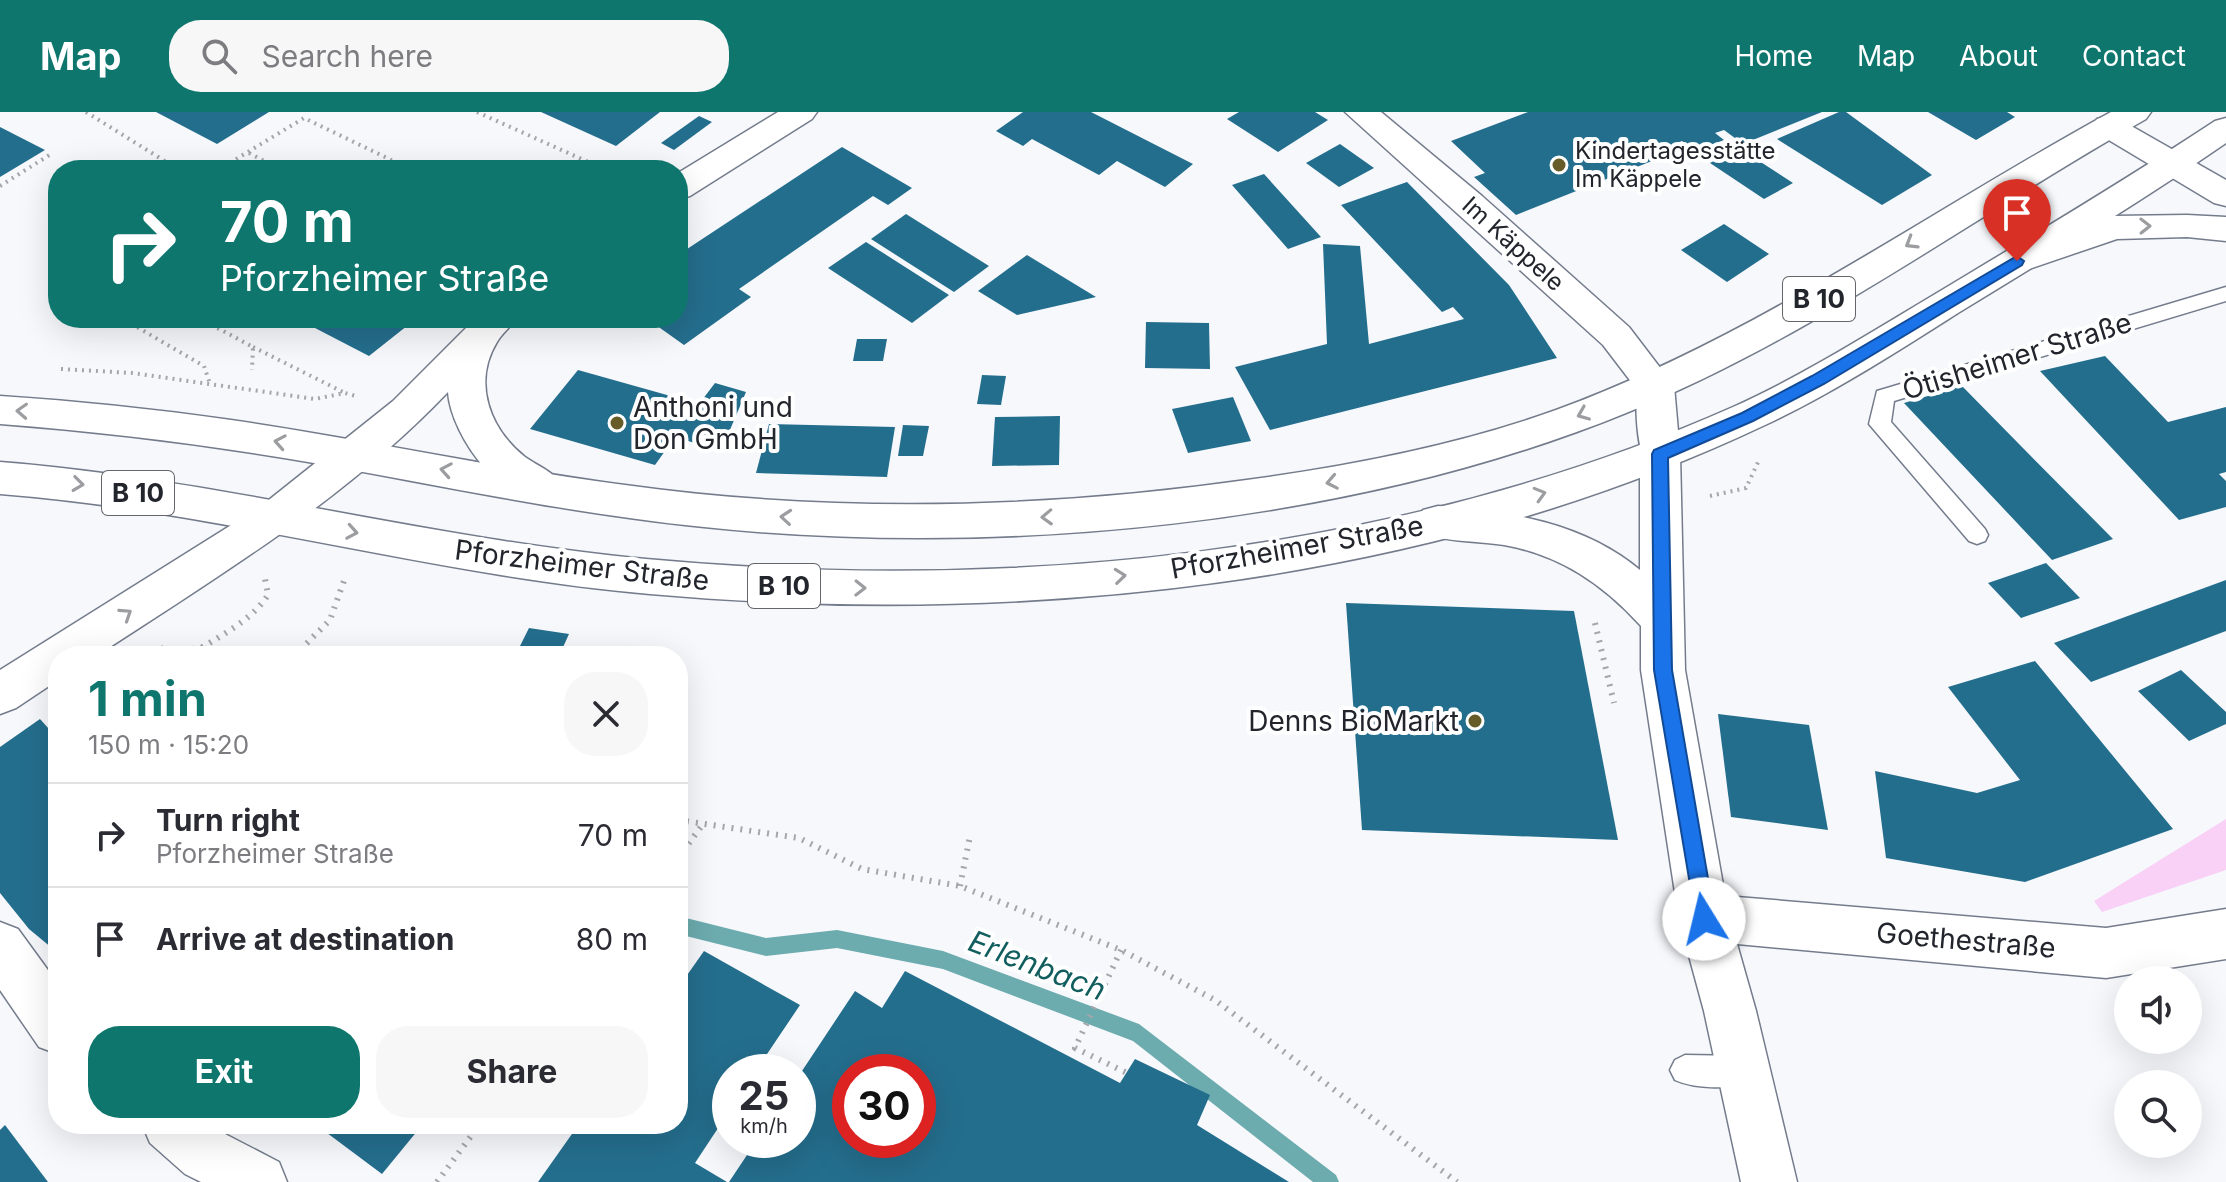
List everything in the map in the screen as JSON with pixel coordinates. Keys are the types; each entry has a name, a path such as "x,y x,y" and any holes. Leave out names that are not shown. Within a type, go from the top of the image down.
{"main road":[{"path":"688,182 801,112"},
{"name":"Im Käppele","path":"1361,112 1470,204 1616,336 1655,386"},
{"path":"2122,119 2174,163 2226,195"},
{"name":"Pforzheimer Straße","path":"0,410 169,424 627,502 804,518 920,522 1070,517 1185,506 1423,464 1559,424 1655,386 1771,329 2122,119"},
{"name":"Pforzheimer Straße","path":"0,478 101,487 506,559 742,585 982,588 1204,566 1296,553 1438,522 1563,487 1660,454 1747,417 1818,380 2017,261 2226,128"},
{"path":"2017,261 2114,228 2178,226 2226,229"},
{"path":"76,646 275,519 407,411 488,328"},
{"path":"489,328 467,384 469,407 478,430 502,462 518,475 542,487"},
{"path":"1655,386 1660,454 1663,670 1704,919 1769,1182"},
{"path":"1438,522 1523,530 1569,547 1618,576 1643,596 1662,620"},
{"path":"0,694 48,664"},
{"name":"Goethestraße","path":"1704,919 1761,921 2106,953 2226,934"},
{"path":"1,948 48,1014"},
{"path":"181,1134 205,1154 259,1182"}],"lane":[{"name":"Ötisheimer Straße","path":"1977,535 1880,424 1884,396 2226,294"},
{"path":"1685,1070 1743,1071"}],"path":[{"path":"86,112 163,160"},
{"path":"235,160 313,112"},
{"path":"477,112 584,160"},
{"path":"304,118 391,160"},
{"path":"248,152 263,160"},
{"path":"0,186 51,154"},
{"path":"139,328 204,366 210,384"},
{"path":"218,328 345,393"},
{"path":"252,370 253,347"},
{"path":"304,646 330,620 347,572 367,535"},
{"path":"204,646 259,608 268,595 265,579"},
{"path":"688,822 799,838 862,869 960,886 1121,950 1215,1000 1457,1182"},
{"path":"688,845 704,824"},
{"path":"960,886 970,836"},
{"path":"1121,950 1075,1048 1127,1073"},
{"path":"437,1182 473,1134"}],"shaded area":[{"path":"2226,819 2226,870 2102,912 2094,901"}],"building":[{"path":"156,112 269,112 217,144"},
{"path":"541,112 660,112 616,146"},
{"path":"1023,112 1091,112 1193,164 1165,187 1117,161 1099,175 1032,139 1023,146 996,131"},
{"path":"1239,112 1315,112 1328,120 1278,152 1227,119"},
{"name":"Kindertagesstätte Im Käppele","path":"1528,112 1822,112 1743,144 1724,130 1715,133 1724,140 1695,151 1682,141 1655,152 1662,157 1516,215 1474,177 1485,173 1451,141"},
{"path":"1839,112 1846,112 1932,175 1882,205 1777,139"},
{"path":"1928,112 2007,112 2015,117 1976,140"},
{"path":"699,116 712,122 674,150 661,143"},
{"path":"0,127 45,150 0,177"},
{"path":"1340,144 1374,168 1339,187 1306,163"},
{"path":"842,147 912,188 888,205 873,196 739,289 751,297 684,345 660,328 688,328 688,248"},
{"path":"1739,148 1793,183 1764,199 1710,163"},
{"path":"1264,174 1321,237 1288,249 1232,185"},
{"path":"1407,182 1509,285 1557,358 1270,430 1235,367 1327,344 1323,244 1360,246 1369,344 1464,319 1453,307 1442,312 1341,205"},
{"path":"906,214 989,266 954,292 871,239"},
{"path":"1724,224 1769,254 1727,282 1681,250"},
{"path":"866,242 949,295 912,323 828,268"},
{"path":"1027,255 1096,297 1017,315 978,291"},
{"path":"1146,322 1209,323 1210,369 1145,368"},
{"path":"315,328 404,328 369,356"},
{"path":"857,339 887,339 883,361 853,361"},
{"path":"2105,356 2168,422 2226,407 2226,472 2219,474 2226,481 2226,507 2179,520 2040,371"},
{"path":"578,370 699,404 715,383 746,392 721,451 675,437 655,465 530,429"},
{"path":"982,375 1006,376 1001,405 977,404"},
{"path":"1962,386 2113,539 2052,560 1904,403"},
{"path":"1233,397 1251,441 1188,453 1172,409"},
{"path":"1060,416 1059,465 992,466 995,417"},
{"path":"769,424 895,427 887,477 756,473"},
{"path":"903,425 929,426 923,456 898,456"},
{"path":"2046,563 2080,598 2021,618 1988,583"},
{"path":"2226,580 2226,631 2091,682 2054,643"},
{"name":"Denns BioMarkt","path":"1346,603 1574,611 1618,840 1362,830"},
{"path":"529,628 569,634 564,646 520,646"},
{"path":"2035,661 2173,829 2025,882 1886,858 1875,771 1977,793 2020,780 1948,687"},
{"path":"2181,670 2226,712 2226,724 2189,741 2138,691"},
{"path":"1718,714 1809,725 1828,830 1731,817"},
{"path":"40,719 48,728 48,945 29,929 0,893 0,747"},
{"path":"704,951 800,1005 767,1054 712,1054 712,1137 695,1163 727,1182 538,1182 572,1134 688,1134 688,974"},
{"path":"905,971 1120,1083 1135,1059 1210,1095 1197,1125 1289,1182 729,1182 745,1158 816,1158 816,1054 813,1054 855,991 882,1008"},
{"path":"5,1125 48,1182 0,1182 0,1130"},
{"path":"328,1134 415,1134 382,1174"}],"waterway":[{"name":"Erlenbach","path":"688,928 766,947 837,939 943,960 1139,1034 1329,1182"}],"place":[{"name":"Kindertagesstätte Im Käppele","path":"1559,165"},
{"name":"Anthoni und Don GmbH","path":"617,423"},
{"name":"Denns BioMarkt","path":"1475,721"}],"route":[{"path":"1704,919 1663,670 1660,454 1747,417 1818,380 2017,261"}]}
